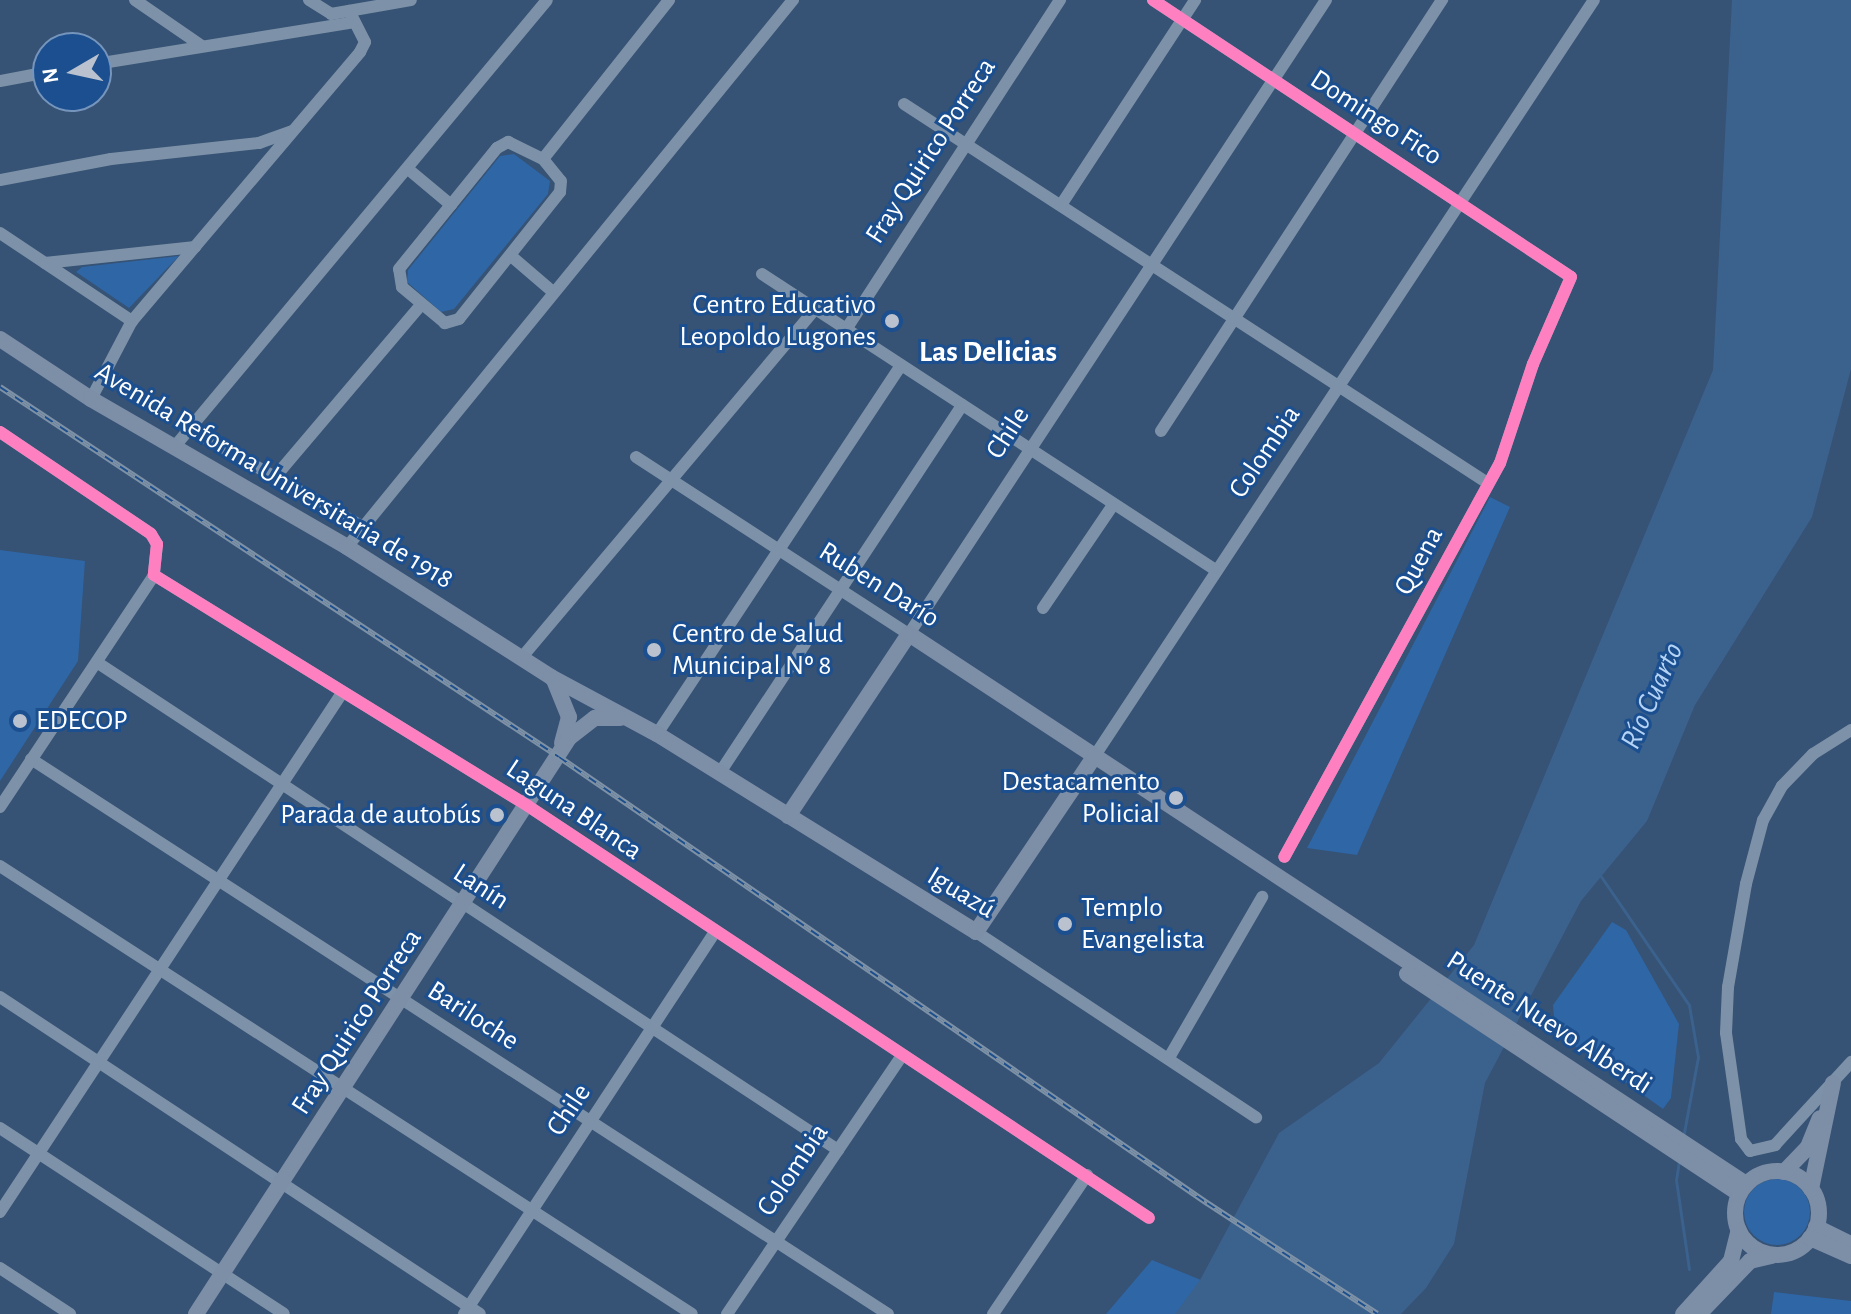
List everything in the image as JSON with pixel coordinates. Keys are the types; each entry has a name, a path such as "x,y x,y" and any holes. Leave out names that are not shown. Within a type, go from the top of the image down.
{"main road":[{"name":"Avenida Reforma Universitaria de 1918","path":"0,339 91,399 176,445 523,656"},
{"name":"Ruben Darío","path":"909,634 1320,911"},
{"name":"Chile","path":"788,816 909,634"},
{"path":"523,656 551,677 583,712"},
{"name":"Fray Quirico Porreca","path":"196,1314 559,757 583,712 581,691 551,677"},
{"name":"Iguazú","path":"583,712 634,720 976,932"},
{"name":"Colombia","path":"976,932 1094,757"},
{"name":"Puente Nuevo Alberdi","path":"1320,911 1742,1189"},
{"path":"1784,1172 1808,1147 1833,1083"},
{"path":"1699,1314 1750,1261 1778,1255 1813,1233 1818,1209 1811,1189 1833,1083"},
{"path":"1683,1314 1731,1261 1739,1230 1742,1189 1770,1171 1784,1172 1811,1189"},
{"path":"1739,1230 1762,1252 1778,1255"},
{"path":"1813,1233 1851,1244"},
{"path":"1813,1233 1851,1256"}],"street":[{"path":"135,0 202,46"},
{"path":"309,0 331,14 352,16"},
{"path":"112,61 352,16 411,0"},
{"path":"176,445 547,0"},
{"path":"543,159 669,0"},
{"path":"347,547 793,0"},
{"name":"Fray Quirico Porreca","path":"845,331 1060,0"},
{"name":"Domingo Fico","path":"1153,0 1571,277"},
{"path":"1061,205 1195,0"},
{"name":"Chile","path":"909,634 1326,0"},
{"path":"1161,431 1442,0"},
{"name":"Colombia","path":"1094,757 1461,203 1587,2"},
{"path":"91,399 132,321 360,52 365,42 352,16"},
{"path":"0,81 32,75"},
{"path":"904,104 1486,482"},
{"path":"0,180 111,159 259,143 292,131"},
{"path":"508,142 543,159 561,181 560,192 511,256 453,323 445,323 402,287 399,269 451,205 497,148 508,142"},
{"path":"408,169 451,205"},
{"path":"0,233 132,321"},
{"path":"45,263 195,247"},
{"path":"511,256 553,292"},
{"path":"762,274 1027,451 1217,571"},
{"name":"Quena","path":"1284,857 1486,482 1500,463 1533,364 1571,277"},
{"path":"275,477 421,305"},
{"path":"523,656 669,477 814,310"},
{"path":"657,734 901,366"},
{"path":"719,774 837,589 962,405"},
{"path":"190,429 363,527"},
{"path":"0,432 151,534 157,544 154,575 0,807"},
{"name":"Ruben Darío","path":"636,457 776,551 909,634"},
{"path":"1043,608 1113,505"},
{"name":"Laguna Blanca","path":"154,575 528,806 714,933 1149,1218"},
{"name":"Lanín","path":"98,663 838,1150"},
{"path":"0,1212 96,1061 342,693"},
{"path":"1851,730 1805,761 1771,802 1746,884 1728,987 1728,1046 1741,1139 1750,1151 1775,1145 1851,1062"},
{"name":"Bariloche","path":"31,759 888,1314"},
{"path":"0,866 343,1091 692,1314"},
{"path":"1170,1056 1262,897"},
{"name":"Iguazú","path":"976,932 1170,1056 1234,1107 1256,1117"},
{"name":"Chile","path":"471,1312 533,1210 714,933"},
{"path":"0,997 471,1312"},
{"name":"Colombia","path":"727,1314 902,1056"},
{"path":"0,1128 284,1314"},
{"path":"993,1314 1087,1175"},
{"path":"0,1268 70,1314"}],"shaded area":[{"path":"514,154 550,181 548,194 454,309 441,312 407,282 408,270 500,156"},
{"path":"179,256 129,308 76,272 82,267"},
{"path":"1490,497 1510,507 1357,855 1307,848"},
{"name":"EDECOP","path":"0,550 85,561 78,661 0,781"},
{"path":"1612,922 1626,930 1679,1024 1671,1098 1663,1109 1555,1032 1553,1005"},
{"path":"1777,1179 1790,1182 1800,1189 1807,1199 1810,1212 1807,1225 1800,1235 1790,1242 1777,1245 1764,1242 1754,1235 1747,1225 1744,1212 1747,1199 1754,1189 1764,1182"},
{"path":"1152,1260 1201,1280 1176,1314 1106,1314"},
{"path":"1774,1292 1851,1301 1851,1314 1771,1314"}],"water":[{"name":"Río Cuarto","path":"1732,0 1851,0 1851,369 1812,517 1695,705 1647,821 1581,901 1485,1083 1454,1244 1426,1288 1401,1314 1175,1314 1200,1280 1279,1133 1379,1063 1474,945 1713,370"}],"waterway":[{"path":"1600,875 1689,1005 1698,1057 1683,1138"},
{"path":"1679,1161 1676,1180 1689,1269"}],"railway":[{"path":"0,387 559,757 1207,1203 1377,1314"}],"cycle path":[{"path":"1153,0 1571,277 1533,364 1500,463 1284,857"},
{"path":"0,432 151,534 157,544 154,575 528,806 1149,1218"}],"place":[{"name":"Centro Educativo Leopoldo Lugones","path":"892,321"},
{"name":"Centro de Salud Municipal Nº 8","path":"654,650"},
{"name":"EDECOP","path":"20,721"},
{"name":"Destacamento Policial","path":"1176,798"},
{"name":"Parada de autobús","path":"497,815"},
{"name":"Templo Evangelista","path":"1065,924"}],"district":[{"name":"Las Delicias","path":"988,352"}]}
